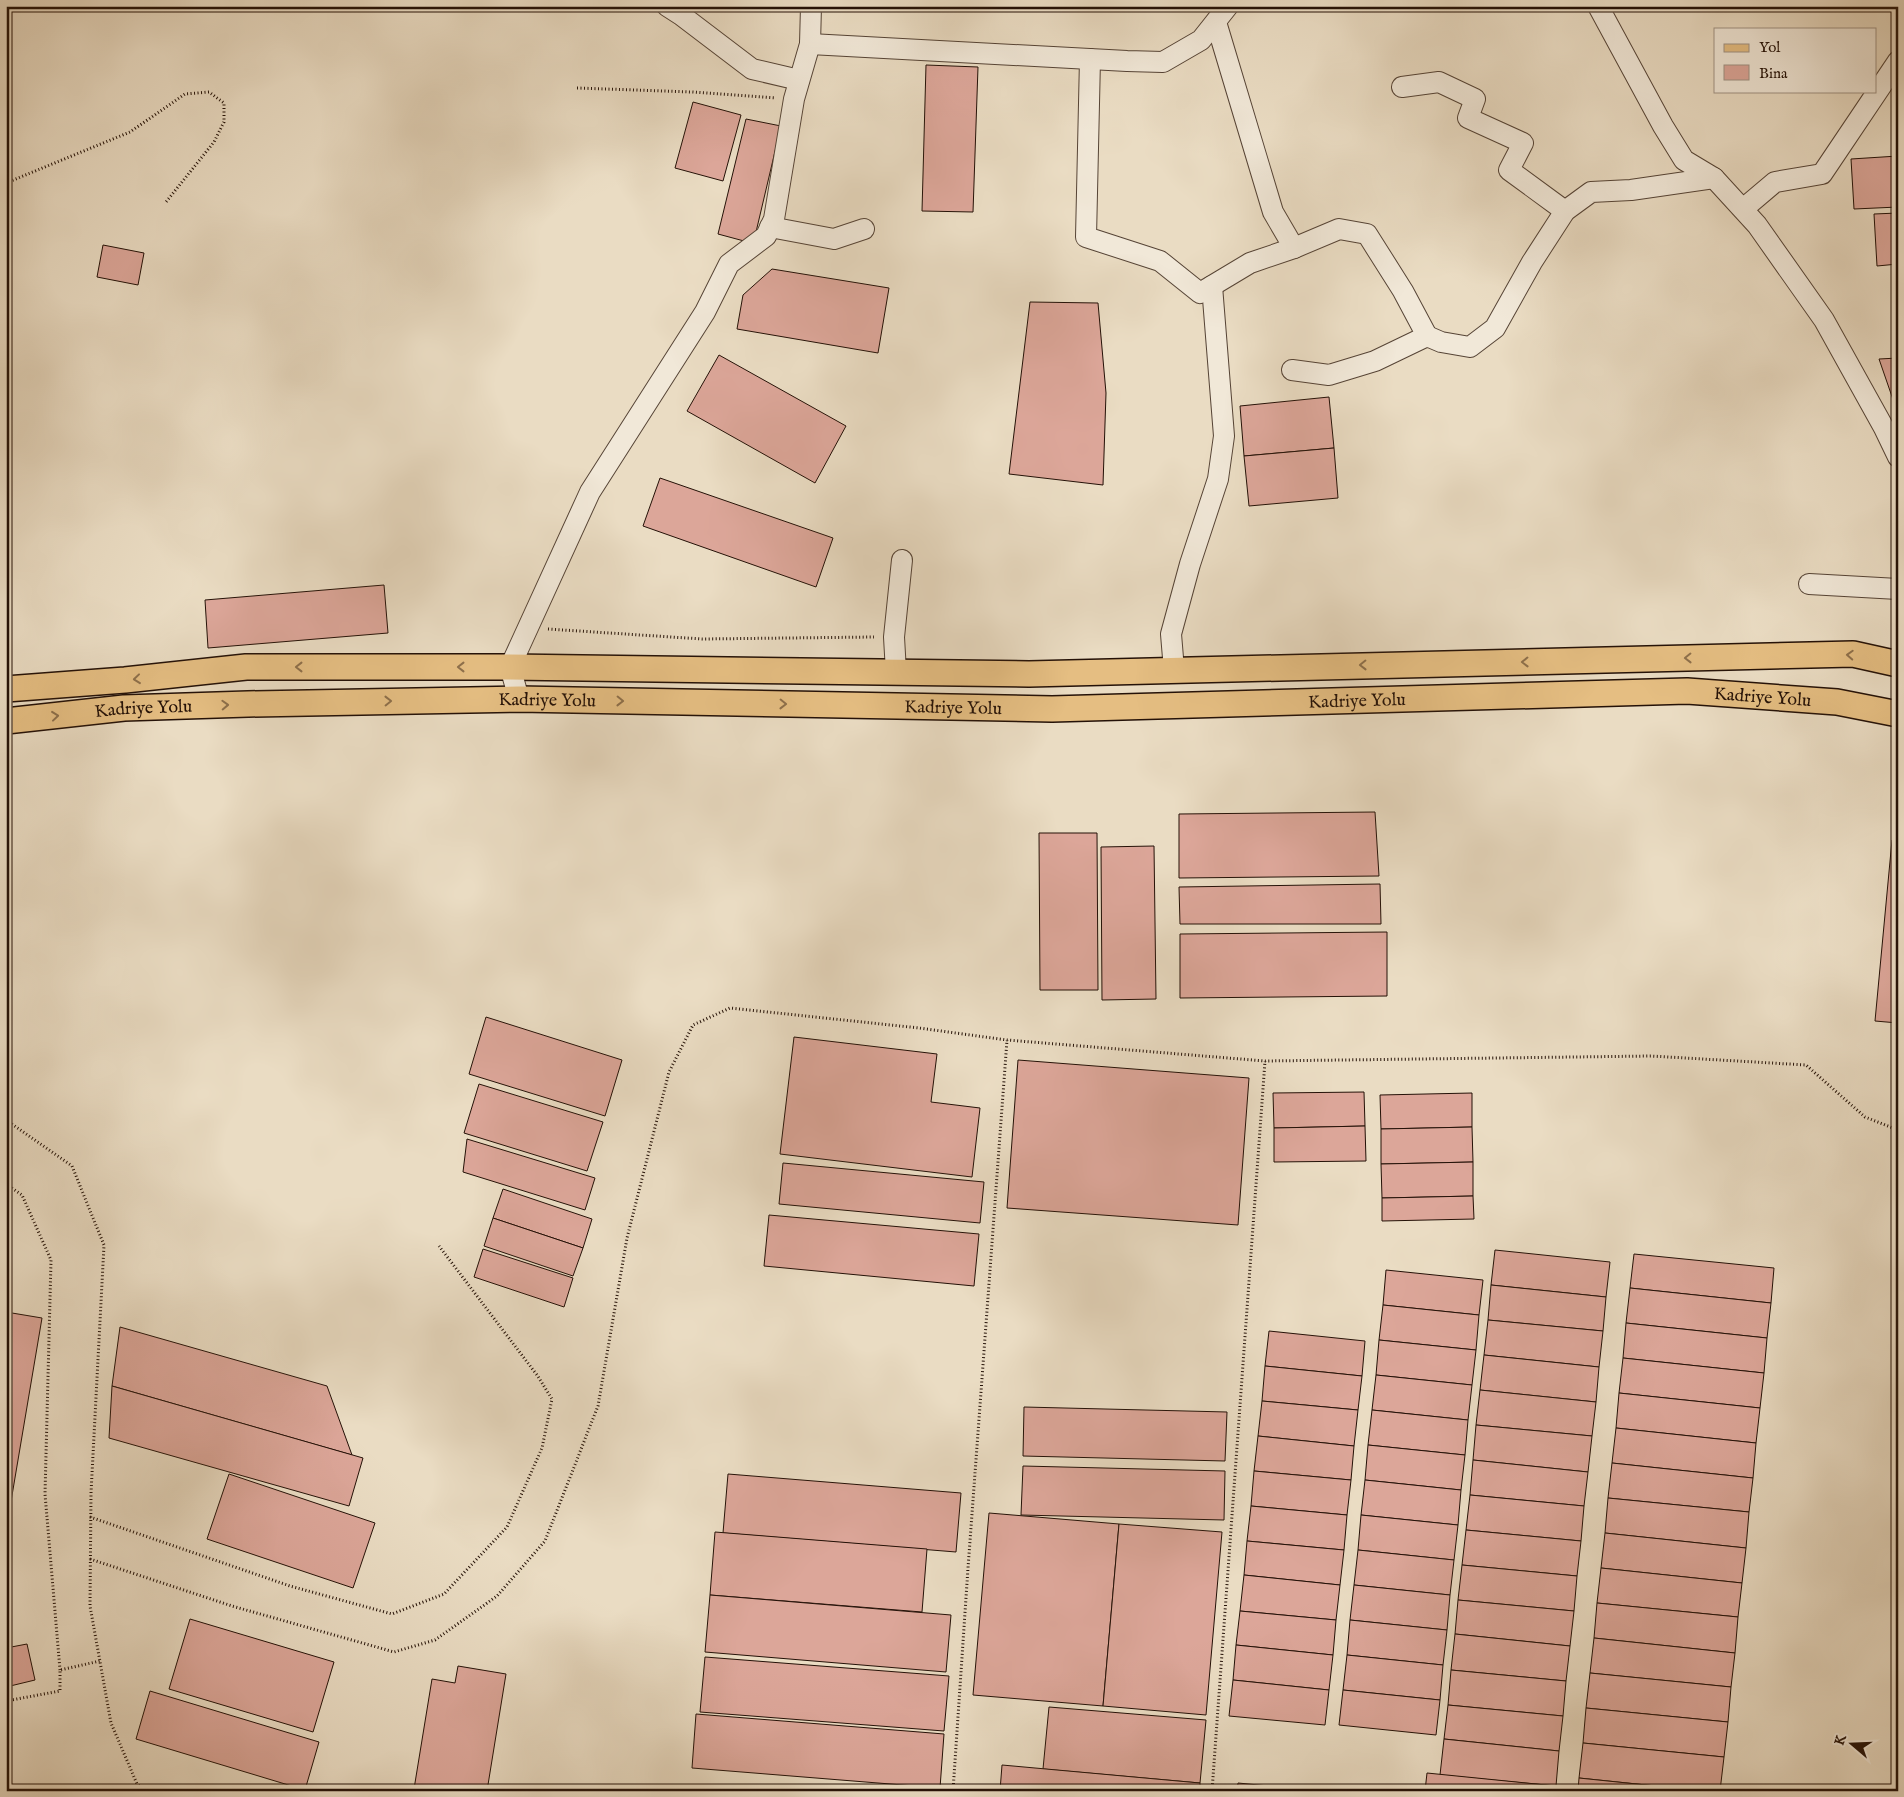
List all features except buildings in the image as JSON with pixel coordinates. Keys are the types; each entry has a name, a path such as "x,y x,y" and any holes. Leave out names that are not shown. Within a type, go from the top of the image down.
{"main road":[{"name":"Kadriye Yolu","path":"6,689 125,680 246,667 510,667 1029,674 1853,654 1898,664"},
{"name":"Kadriye Yolu","path":"6,721 124,708 519,699 1052,709 1687,691 1837,702 1898,714"}],"street":[{"path":"667,6 681,14 752,69 799,80"},
{"path":"519,699 510,667 590,492 705,312 729,264 766,236 774,219 794,99 810,44 811,6"},
{"path":"810,44 1163,62 1201,40 1228,6"},
{"path":"1598,6 1663,126 1684,160 1714,178 1758,225 1824,320 1898,457"},
{"path":"1216,22 1273,212 1294,248"},
{"path":"1090,59 1086,237 1160,261 1200,293 1250,263 1294,248 1339,229 1367,234 1403,291 1427,336 1441,342 1470,347 1495,328 1532,262 1565,211 1591,192 1631,190 1714,178"},
{"path":"1743,209 1774,182 1822,174 1898,61"},
{"path":"1402,87 1440,82 1475,99 1468,118 1523,143 1508,170 1565,211"},
{"path":"770,227 834,240 864,229"},
{"path":"1174,670 1171,634 1190,564 1218,479 1224,436 1212,286"},
{"path":"1292,370 1330,375 1375,361 1427,336"},
{"path":"896,672 894,637 902,560"},
{"path":"1810,584 1898,589"}],"path":[{"path":"577,88 692,92 794,99"},
{"path":"6,183 130,132 185,94 210,92 224,103 224,122 214,142 166,202"},
{"path":"528,628 702,639 894,637"},
{"path":"90,1559 232,1606 394,1652 435,1640 497,1596 545,1541 598,1406 627,1238 669,1072 693,1025 730,1008 919,1028 1007,1040 1265,1061 1651,1056 1806,1065 1865,1117 1898,1130"},
{"path":"953,1791 1007,1040"},
{"path":"1212,1791 1265,1061"},
{"path":"6,1120 72,1166 104,1245 90,1517 90,1606 111,1723 137,1784 146,1791"},
{"path":"6,1184 22,1195 51,1260 45,1494 60,1670 60,1691 6,1701"},
{"path":"90,1517 290,1586 392,1614 444,1594 508,1527 542,1448 552,1399 439,1246"},
{"path":"60,1670 100,1661"}]}
